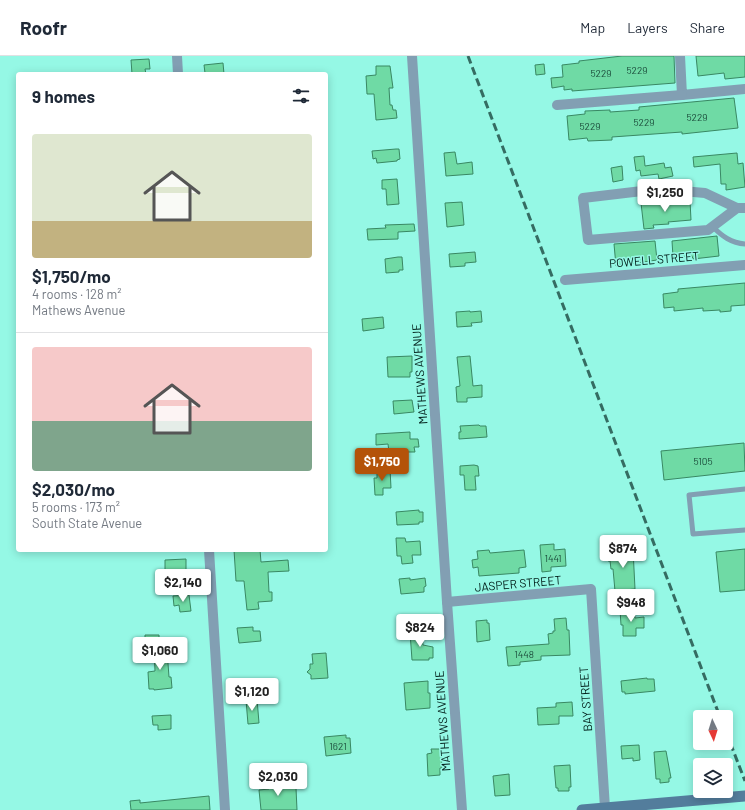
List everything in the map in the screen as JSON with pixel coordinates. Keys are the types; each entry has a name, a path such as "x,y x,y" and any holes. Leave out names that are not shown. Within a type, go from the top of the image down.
{"main road":[{"path":"582,810 745,796"}],"street":[{"path":"177,56 178,72"},
{"name":"MATHEWS AVENUE","path":"412,56 447,602 462,810"},
{"path":"680,56 682,95"},
{"path":"557,105 682,95 745,88"},
{"path":"659,189 705,193 741,208 708,230 588,240 583,198 659,189"},
{"name":"POWELL STREET","path":"565,280 745,265"},
{"path":"209,552 225,810"},
{"name":"JASPER STREET","path":"447,602 591,589"},
{"name":"BAY STREET","path":"591,589 605,808"}],"lane":[{"path":"713,227 726,239 739,244 745,244"},
{"path":"745,490 689,495 693,534 745,530"}],"building":[{"path":"622,56 674,56 675,83 572,91 572,89 564,90 564,86 552,88 551,78 563,77 562,65 579,63 579,61"},
{"path":"696,56 745,56 745,77 725,79 724,73 698,76"},
{"path":"149,59 150,69 145,69 146,72 132,72 131,60"},
{"path":"223,63 224,72 205,72 204,65"},
{"path":"544,64 545,74 536,75 535,65"},
{"path":"376,66 390,66 393,88 389,88 390,105 392,105 393,110 396,110 397,118 376,120 374,94 367,94 366,76 376,75"},
{"path":"734,98 738,128 682,134 682,132 612,137 612,140 588,141 587,138 569,140 567,116 585,114 585,111 610,110 610,112 639,110 639,107"},
{"path":"399,149 400,159 397,161 377,163 376,158 373,159 372,151"},
{"path":"455,152 457,164 472,162 473,174 446,176 444,153"},
{"path":"737,153 738,164 743,163 745,187 726,190 726,184 721,184 720,164 694,167 693,157"},
{"path":"644,156 645,166 664,163 665,168 671,167 673,176 659,179 658,174 641,176 640,170 636,171 634,157"},
{"path":"622,166 623,180 613,182 611,168"},
{"path":"397,179 399,204 387,205 386,189 382,189 382,180"},
{"path":"666,200 667,202 690,201 691,220 668,222 669,224 653,225 654,228 644,229 641,203"},
{"path":"462,202 464,225 447,227 445,203"},
{"path":"414,224 415,231 398,232 398,239 368,240 367,229 386,228 385,225"},
{"path":"717,236 719,256 693,259 692,256 673,257 672,241"},
{"path":"655,241 657,260 616,266 614,244"},
{"path":"475,252 476,262 465,263 465,266 450,267 449,254"},
{"path":"402,257 403,270 399,270 399,272 386,273 385,259"},
{"path":"745,283 745,305 731,306 731,311 703,311 703,308 674,311 674,307 664,308 663,294 678,292 678,289"},
{"path":"481,311 482,322 471,323 472,326 457,327 456,312"},
{"path":"383,317 384,328 363,331 362,319"},
{"path":"412,356 412,372 410,372 410,377 388,377 387,357"},
{"path":"470,356 473,386 482,385 482,397 467,398 467,402 457,402 456,387 460,386 457,357"},
{"path":"412,400 414,412 394,414 393,401"},
{"path":"460,426 486,426 487,437 459,439 459,432 461,432"},
{"path":"410,432 410,439 418,439 419,447 414,447 415,452 389,452 388,444 376,445 376,434"},
{"path":"744,443 745,471 664,480 661,451"},
{"path":"460,466 478,466 479,476 475,476 476,490 465,490 464,475 460,475"},
{"path":"390,469 391,488 383,488 383,495 375,495 374,478 377,478 377,471"},
{"path":"419,510 419,512 423,512 423,522 419,522 419,524 397,525 396,512"},
{"path":"396,538 405,538 406,542 420,541 421,555 412,555 413,563 402,564 401,556 397,556"},
{"path":"554,544 554,550 565,549 566,566 551,567 551,571 542,572 540,545"},
{"path":"633,549 635,589 615,591 613,569 611,569 610,561 608,561 608,551"},
{"path":"745,549 745,590 720,592 716,552"},
{"path":"489,550 490,553 524,550 526,567 519,568 519,573 479,576 478,567 473,568 472,560 478,559 477,551"},
{"path":"234,552 260,552 261,562 288,560 289,571 268,572 269,592 272,592 272,601 258,602 259,609 247,610 244,581 236,581"},
{"path":"186,559 186,572 165,574 165,560"},
{"path":"410,578 410,580 425,578 426,586 424,587 424,592 401,594 399,579"},
{"path":"189,595 191,611 180,612 179,605 174,606 173,596"},
{"path":"620,610 634,610 635,618 644,617 644,628 636,628 636,636 623,636 623,625 621,625"},
{"path":"566,618 567,630 569,630 570,655 541,656 541,660 520,662 520,665 508,666 506,647 549,644 548,634 555,631 554,619"},
{"path":"487,620 487,623 489,623 490,640 477,642 476,621"},
{"path":"253,627 253,631 260,631 261,641 239,643 237,628"},
{"path":"422,631 423,645 433,647 433,658 429,658 429,660 412,660 410,632"},
{"path":"145,635 159,635 159,645 145,646"},
{"path":"165,645 172,688 154,690 149,689 148,672 155,671 154,646"},
{"path":"326,653 328,678 311,679 311,675 307,672 310,669 310,664 313,664 312,654"},
{"path":"647,678 654,679 655,691 625,694 625,692 622,692 621,681"},
{"path":"428,681 430,708 406,710 404,683"},
{"path":"257,699 259,723 248,724 246,700"},
{"path":"572,702 573,716 559,716 559,724 538,725 537,708 556,707 556,703"},
{"path":"171,715 171,729 158,730 158,725 153,725 152,716"},
{"path":"346,735 346,738 350,738 351,753 326,756 324,737"},
{"path":"639,745 640,760 633,761 633,758 622,759 621,746"},
{"path":"431,749 441,749 442,768 440,768 440,775 428,776 427,754 432,753"},
{"path":"666,751 671,778 669,778 669,782 660,783 660,779 656,779 654,752"},
{"path":"570,765 571,787 569,787 569,791 558,791 558,788 556,788 554,766"},
{"path":"275,773 276,788 296,788 297,810 261,810 259,790 269,789 268,774"},
{"path":"509,774 510,795 495,796 493,776"},
{"path":"209,796 210,810 131,810 130,801 140,800 140,803"}],"railway":[{"path":"468,56 717,710"},
{"path":"733,750 745,781"}]}
